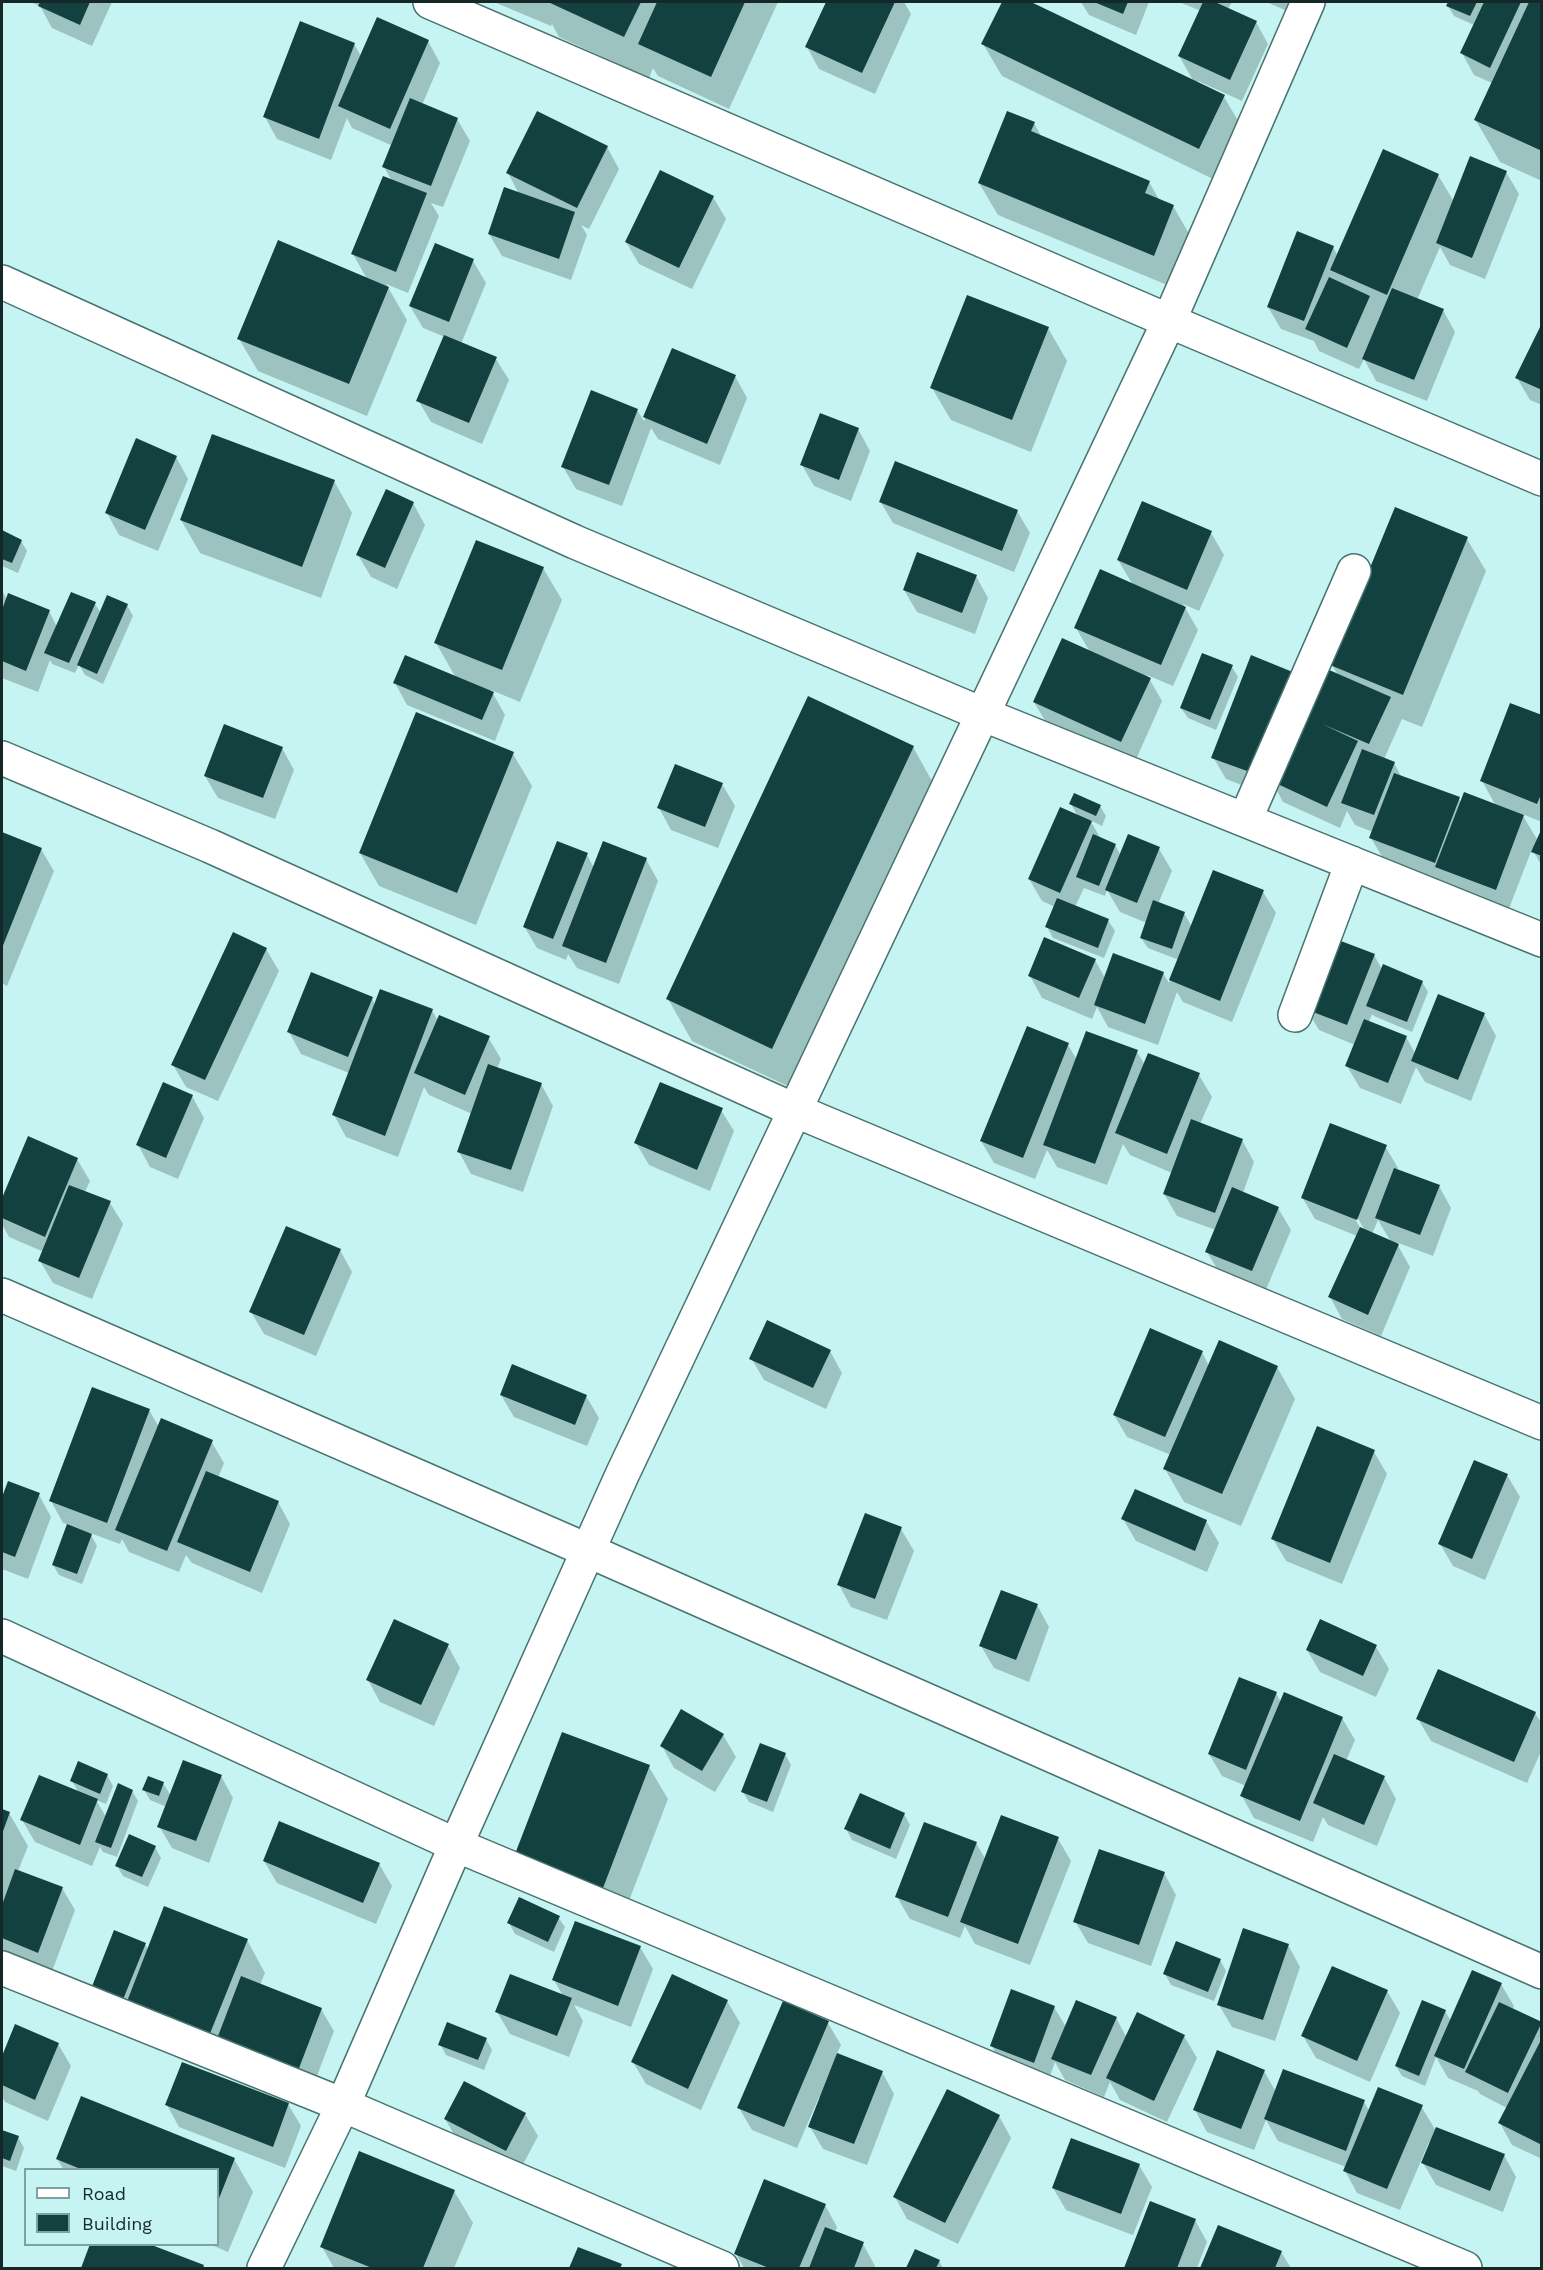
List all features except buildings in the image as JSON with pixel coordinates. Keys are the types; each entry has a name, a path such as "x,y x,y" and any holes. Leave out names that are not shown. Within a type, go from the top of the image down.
{"street":[{"path":"430,2 1168,321 1542,479"},
{"path":"264,2268 343,2105 456,1845 622,1475 1168,321 1308,2"},
{"path":"2,282 575,542 982,714 1542,940"},
{"path":"1245,820 1354,571"},
{"path":"2,758 210,846 794,1110 1542,1423"},
{"path":"1295,1016 1352,863"},
{"path":"2,1295 589,1551 1542,1972"},
{"path":"2,1636 456,1845 1465,2268"},
{"path":"2,1968 343,2105 722,2268"}]}
